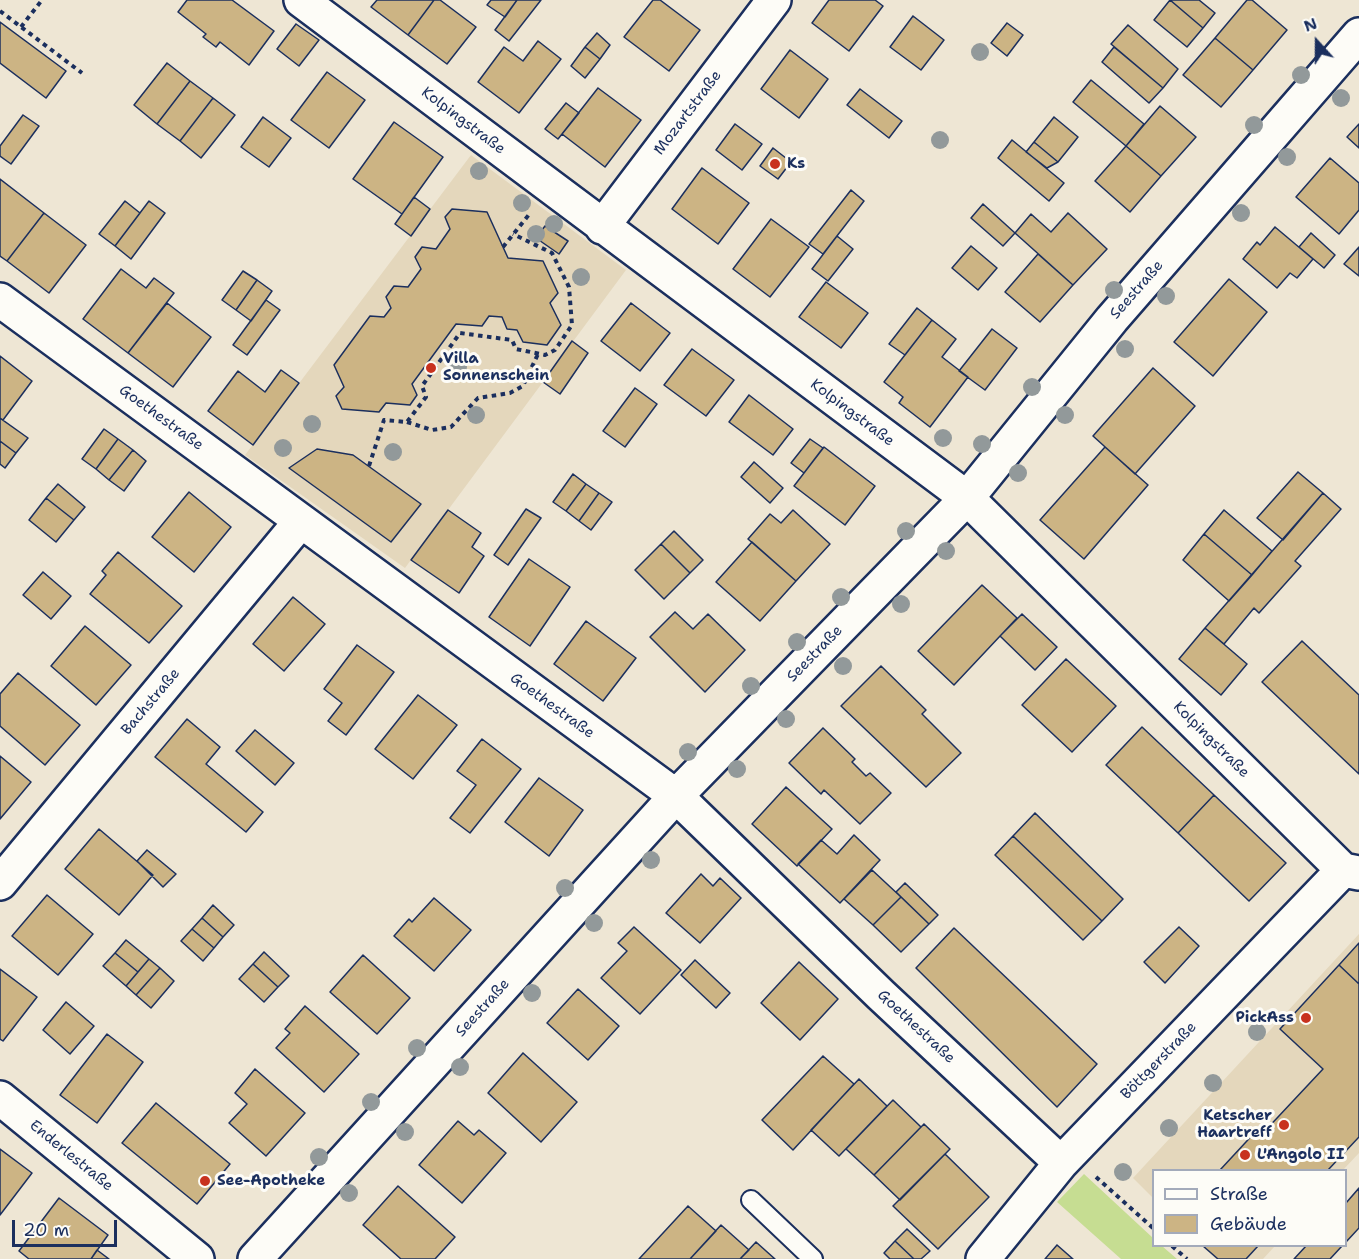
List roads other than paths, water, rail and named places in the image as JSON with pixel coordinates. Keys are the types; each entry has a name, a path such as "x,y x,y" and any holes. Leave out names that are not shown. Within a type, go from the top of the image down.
{"street":[{"name":"Kolpingstraße","path":"301,0 967,498 1351,872"},
{"name":"Mozartstraße","path":"602,226 774,0"},
{"name":"Seestraße","path":"255,1259 676,796 967,498 1112,319 1359,35"},
{"name":"Goethestraße","path":"0,300 676,796 881,995 1061,1163"},
{"name":"Bachstraße","path":"0,883 301,521"},
{"name":"Böttgerstraße","path":"983,1259 1061,1163 1351,872"},
{"name":"Enderlestraße","path":"0,1098 198,1259"}],"lane":[{"path":"751,1200 813,1259"}],"place":[{"name":"Ks","path":"775,164"},
{"name":"Villa Sonnenschein","path":"431,368"},
{"name":"PickAss","path":"1306,1018"},
{"name":"Ketscher Haartreff","path":"1284,1125"},
{"name":"L'Angolo II","path":"1245,1155"},
{"name":"See-Apotheke","path":"205,1181"}]}
